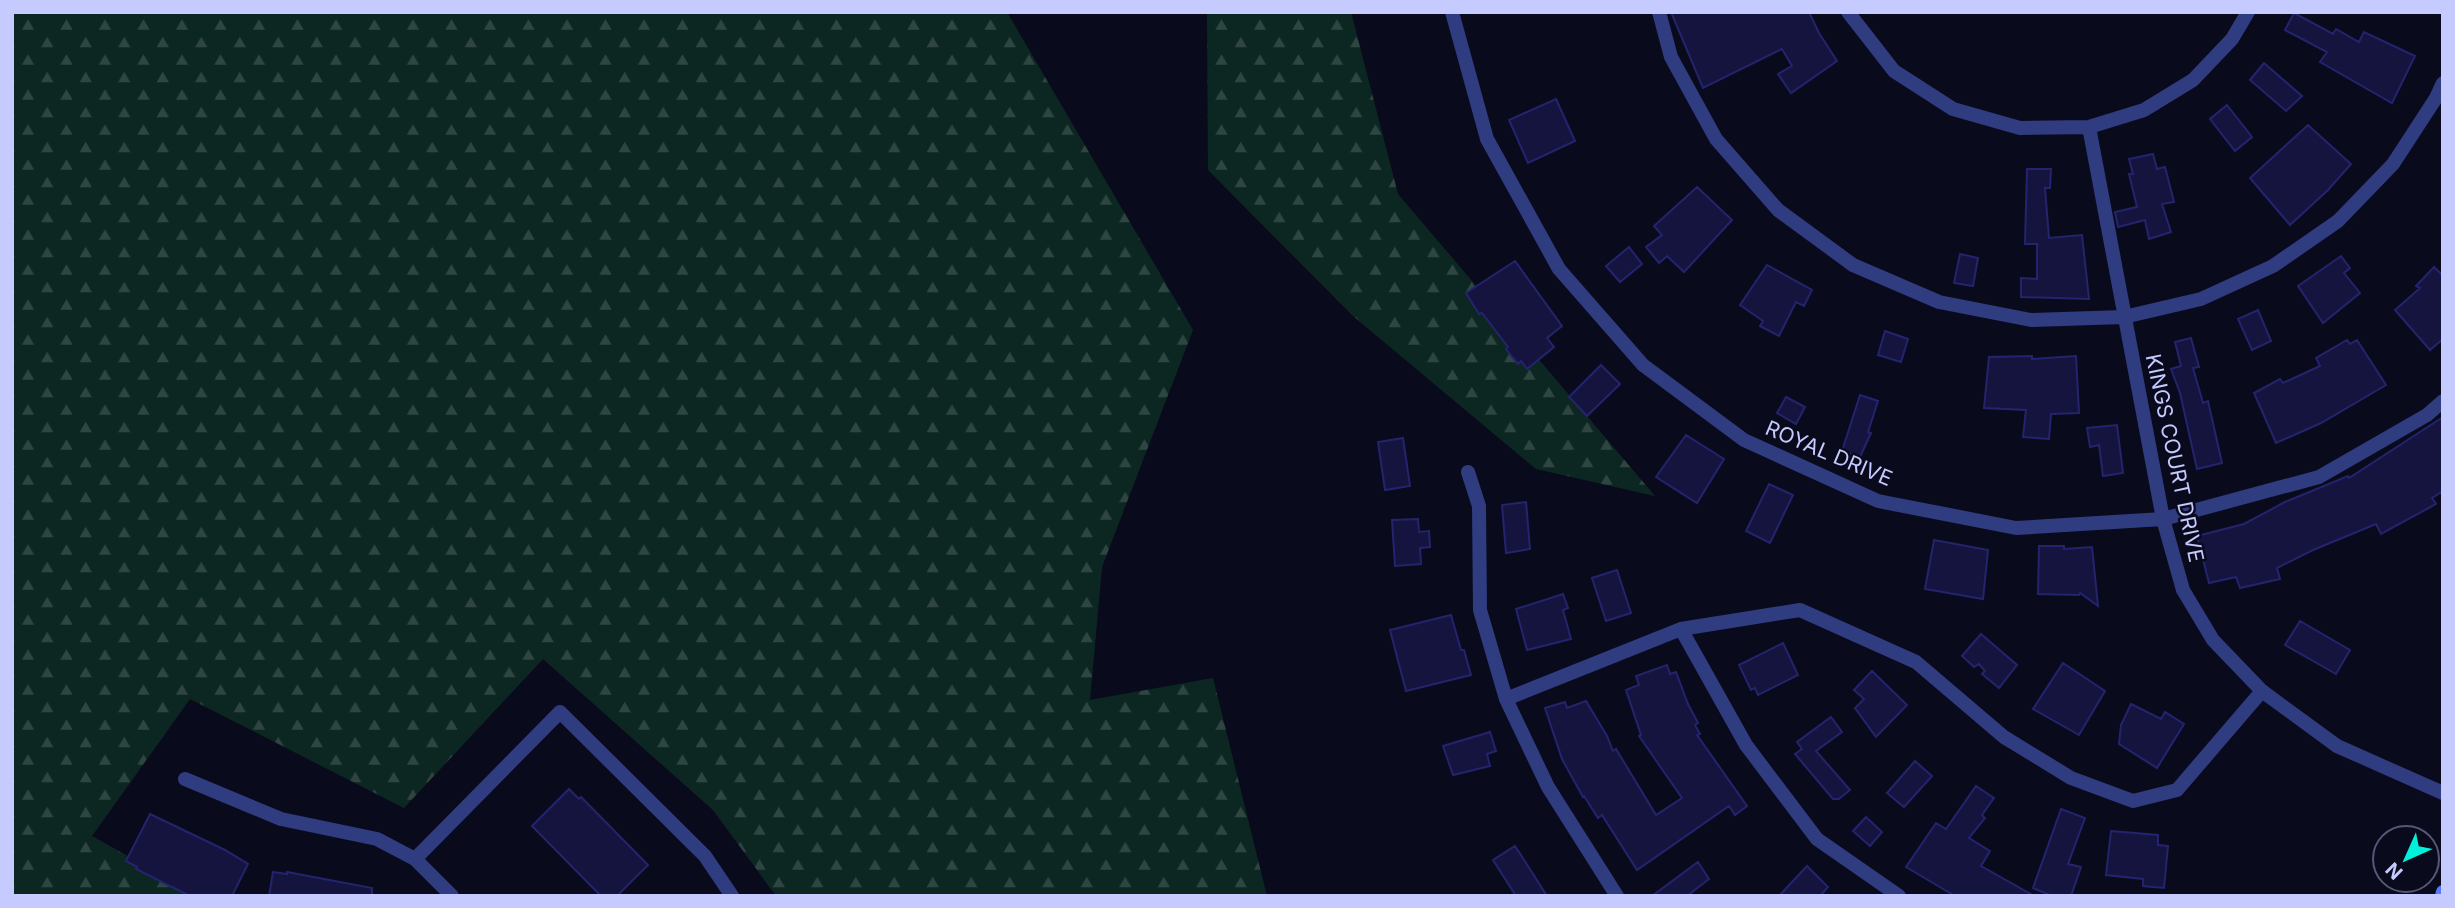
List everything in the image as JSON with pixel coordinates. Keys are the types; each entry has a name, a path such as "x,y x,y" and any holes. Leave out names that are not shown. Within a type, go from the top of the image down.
{"street":[{"name":"ROYAL DRIVE","path":"1452,12 1487,139 1559,270 1643,365 1744,440 1878,501 2016,528 2163,519 2319,477 2427,415 2443,401"},
{"path":"1659,12 1671,57 1716,139 1778,210 1853,265 1939,302 2031,320 2124,317 2201,299 2273,266 2338,221 2393,164 2436,98 2443,82"},
{"path":"1848,12 1894,71 1952,109 2020,128 2089,127 2144,110 2193,80 2232,39 2248,12"},
{"name":"KINGS COURT DRIVE","path":"2089,127 2163,519 2183,590 2213,640 2262,691 2337,746 2443,793"},
{"path":"1468,472 1479,506 1480,610 1506,699 1548,787 1617,896"},
{"path":"1506,699 1681,629 1800,610 1916,662 2004,737 2071,778 2133,801 2177,790 2262,691"},
{"path":"1681,629 1746,745 1817,839 1899,896"},
{"path":"415,859 560,712 705,856 732,896"},
{"path":"185,779 281,819 377,839 415,859 452,896"}],"green space":[{"path":"12,12 1007,12 1193,330 1102,567 1090,700 1213,678 1267,896 776,896 713,810 543,659 404,808 190,699 92,836 199,896 12,896"},
{"path":"1207,12 1351,12 1398,194 1655,496 1536,469 1353,316 1208,170"}],"building":[{"path":"1671,12 1809,12 1837,61 1791,93 1778,74 1792,66 1782,49 1703,88"},
{"path":"2294,13 2333,34 2336,29 2359,42 2364,32 2415,56 2392,103 2320,62 2327,52 2285,30"},
{"path":"2264,63 2302,96 2286,111 2250,80"},
{"path":"1556,99 1575,141 1528,163 1509,120"},
{"path":"2227,105 2252,137 2235,151 2210,119"},
{"path":"2308,125 2351,164 2328,190 2290,225 2250,178"},
{"path":"2153,154 2157,169 2165,167 2174,202 2162,204 2171,232 2149,239 2145,220 2118,227 2115,212 2137,207 2129,174 2133,174 2129,159"},
{"path":"2027,169 2051,169 2050,188 2045,188 2049,238 2082,235 2089,299 2021,297 2021,278 2037,279 2037,244 2025,244"},
{"path":"1697,187 1732,220 1684,272 1667,256 1659,263 1646,247 1662,235 1654,226"},
{"path":"1629,247 1642,264 1620,282 1606,266"},
{"path":"1960,254 1978,258 1973,286 1954,283"},
{"path":"2341,256 2350,268 2344,273 2360,293 2323,323 2298,286"},
{"path":"1515,261 1562,326 1547,338 1554,347 1527,369 1521,361 1518,364 1466,293"},
{"path":"1767,265 1812,290 1804,306 1796,302 1779,336 1760,326 1763,321 1740,305"},
{"path":"2434,267 2443,276 2443,339 2430,350 2395,310 2420,288 2416,286"},
{"path":"2258,310 2271,341 2252,350 2238,319"},
{"path":"1885,331 1908,339 1901,362 1878,355"},
{"path":"2191,338 2199,367 2193,368 2203,403 2208,401 2222,463 2197,469 2180,393 2171,369 2181,366 2175,342"},
{"path":"2347,340 2350,344 2357,340 2386,385 2321,423 2276,443 2254,393 2280,379 2283,383 2320,366 2316,358"},
{"path":"2032,356 2032,359 2076,356 2079,413 2051,414 2049,439 2023,437 2026,410 1984,408 1989,357"},
{"path":"1601,365 1620,384 1587,416 1569,397"},
{"path":"1860,395 1878,401 1868,432 1871,433 1860,457 1842,451"},
{"path":"1786,397 1805,407 1796,424 1777,413"},
{"path":"2443,417 2443,491 2432,498 2436,504 2381,534 2376,524 2313,550 2277,568 2280,579 2240,588 2236,577 2209,583 2197,536 2244,524 2285,502 2348,476 2349,478"},
{"path":"2117,425 2123,473 2103,476 2099,445 2090,447 2087,428"},
{"path":"1686,435 1724,459 1697,503 1656,477"},
{"path":"1403,438 1410,486 1385,490 1378,442"},
{"path":"1769,484 1793,495 1770,543 1746,531"},
{"path":"1526,502 1530,549 1506,553 1502,505"},
{"path":"1418,519 1419,532 1429,531 1430,547 1420,548 1421,564 1395,566 1392,520"},
{"path":"1934,540 1988,550 1983,599 1925,589"},
{"path":"2039,546 2064,546 2064,549 2092,547 2098,606 2080,593 2038,594"},
{"path":"1617,570 1631,613 1606,621 1592,578"},
{"path":"1563,594 1568,608 1563,610 1571,639 1527,650 1516,609"},
{"path":"1451,615 1471,675 1406,691 1390,630"},
{"path":"2300,621 2350,650 2336,674 2285,645"},
{"path":"1981,634 2017,665 1999,688 1982,674 1985,671 1979,664 1974,667 1962,656"},
{"path":"1783,643 1798,675 1758,695 1755,688 1751,690 1739,665"},
{"path":"2063,663 2105,691 2079,735 2033,709"},
{"path":"1667,665 1670,674 1676,672 1698,723 1695,725 1700,734 1697,735 1747,806 1735,815 1729,806 1637,870 1602,815 1598,818 1583,797 1562,759 1545,708 1565,702 1567,708 1586,701 1613,751 1616,749 1656,815 1682,798 1639,736 1641,735 1626,690 1639,685 1636,676"},
{"path":"1872,671 1907,705 1876,737 1855,708 1864,699 1854,690"},
{"path":"2131,704 2161,719 2165,712 2184,724 2157,768 2119,744 2121,725"},
{"path":"1831,717 1842,732 1816,751 1850,790 1839,799 1833,799 1795,754 1802,749 1797,742"},
{"path":"1490,732 1496,751 1487,754 1490,766 1453,775 1443,746"},
{"path":"1915,761 1932,776 1904,807 1887,793"},
{"path":"1976,786 1994,798 1982,815 1985,818 1969,838 1990,851 1981,866 2034,896 1955,896 1906,867 1936,823 1946,829"},
{"path":"569,789 579,799 581,797 648,865 617,896 601,896 532,826"},
{"path":"2061,809 2085,818 2068,864 2081,867 2071,896 2052,896 2033,888"},
{"path":"150,814 248,864 232,896 190,896 136,869 137,867 126,861"},
{"path":"1866,817 1882,832 1870,846 1853,831"},
{"path":"2111,831 2158,835 2158,845 2168,846 2164,888 2143,886 2143,879 2106,875"},
{"path":"1515,846 1547,896 1516,896 1493,860"},
{"path":"1698,862 1709,879 1687,896 1652,896"},
{"path":"1807,866 1828,887 1820,896 1779,896"},
{"path":"273,872 287,872 372,888 372,896 269,896"}]}
